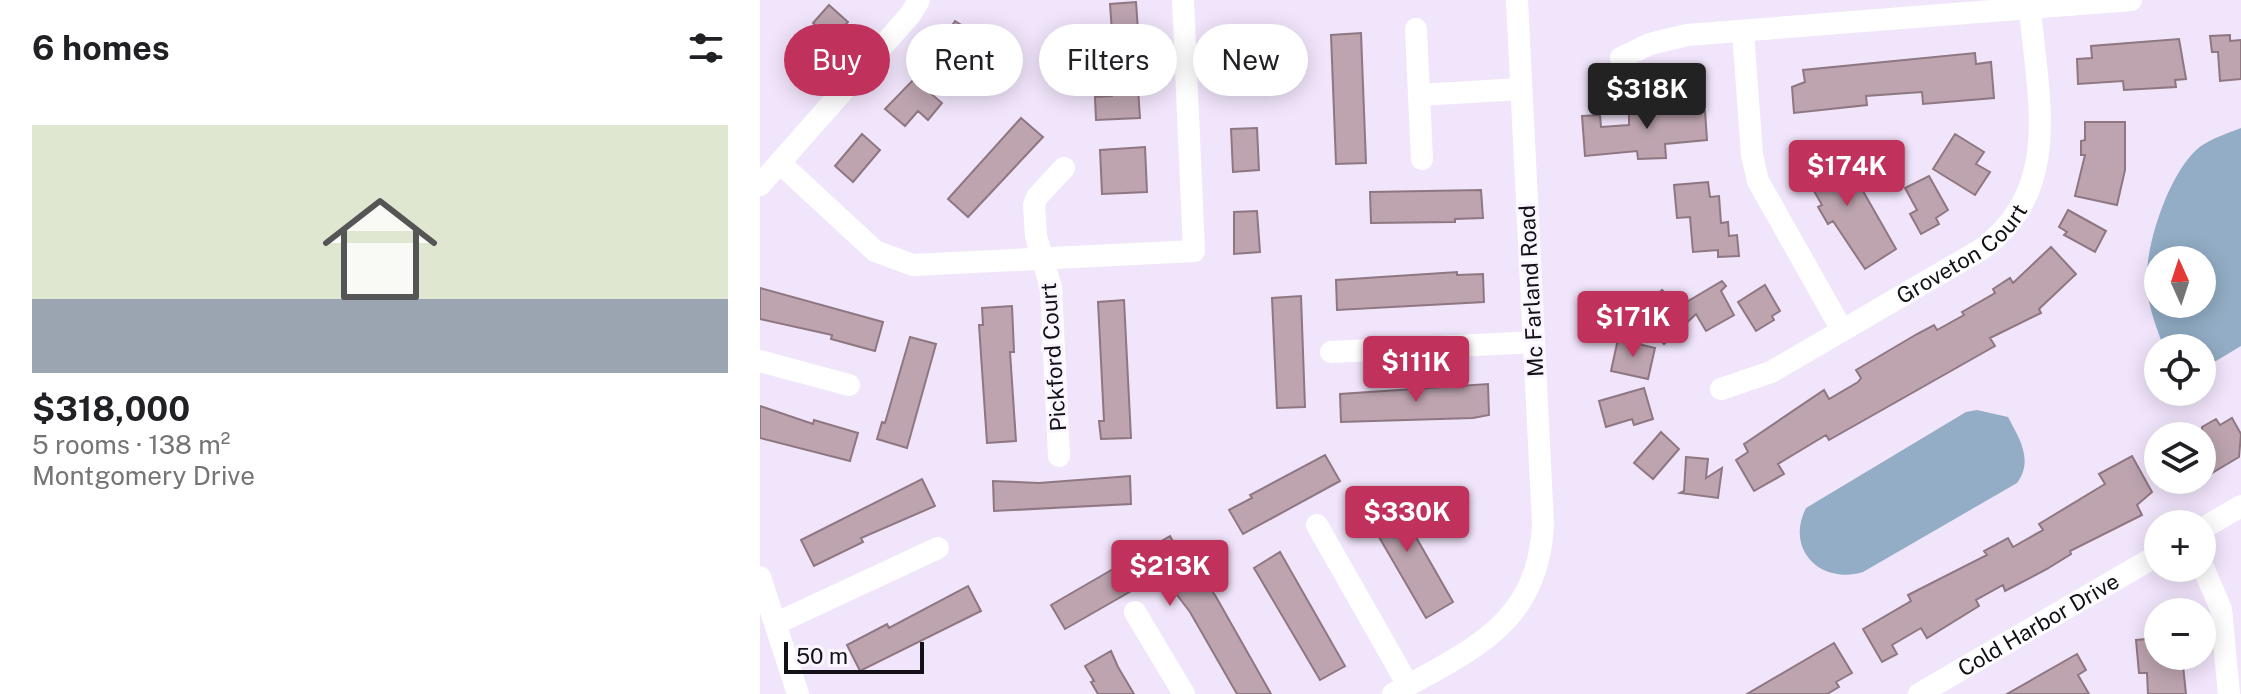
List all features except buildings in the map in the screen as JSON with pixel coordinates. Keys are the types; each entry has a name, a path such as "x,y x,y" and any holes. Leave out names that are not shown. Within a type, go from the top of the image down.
{"street":[{"path":"760,185 910,15 919,0"},
{"name":"Pickford Court","path":"780,163 888,259 913,265 1194,251 1183,0"},
{"name":"Mc Farland Road","path":"1400,690 1491,636 1510,618 1533,581 1543,524 1517,0"},
{"path":"1621,58 1669,39 2131,0"},
{"name":"Groveton Court","path":"1721,389 1771,372 1991,243 2026,199 2037,170 2040,139 2030,8"},
{"path":"1416,29 1422,159"},
{"path":"1743,32 1752,155 1758,181 1842,330"},
{"path":"1419,95 1521,89"},
{"name":"Pickford Court","path":"1059,456 1051,288 1036,236 1034,202 1064,168"},
{"path":"1331,352 1534,342"},
{"path":"760,361 849,385"},
{"path":"2216,521 2241,506"},
{"path":"1317,525 1400,690"},
{"path":"777,623 938,548"},
{"name":"Cold Harbor Drive","path":"1919,694 2144,563"},
{"path":"760,577 798,694"},
{"path":"2210,582 2223,617 2229,694"},
{"path":"1135,612 1184,694"}],"water":[{"path":"2241,128 2241,346 2216,361 2216,334 2159,334 2154,318 2216,318 2216,246 2151,246 2160,212 2178,173 2189,157 2216,138"},
{"path":"1977,410 2008,417 2025,458 2017,483 1863,572 1847,575 1833,573 1810,560 1803,550 1800,537 1806,508 1966,412"}]}
